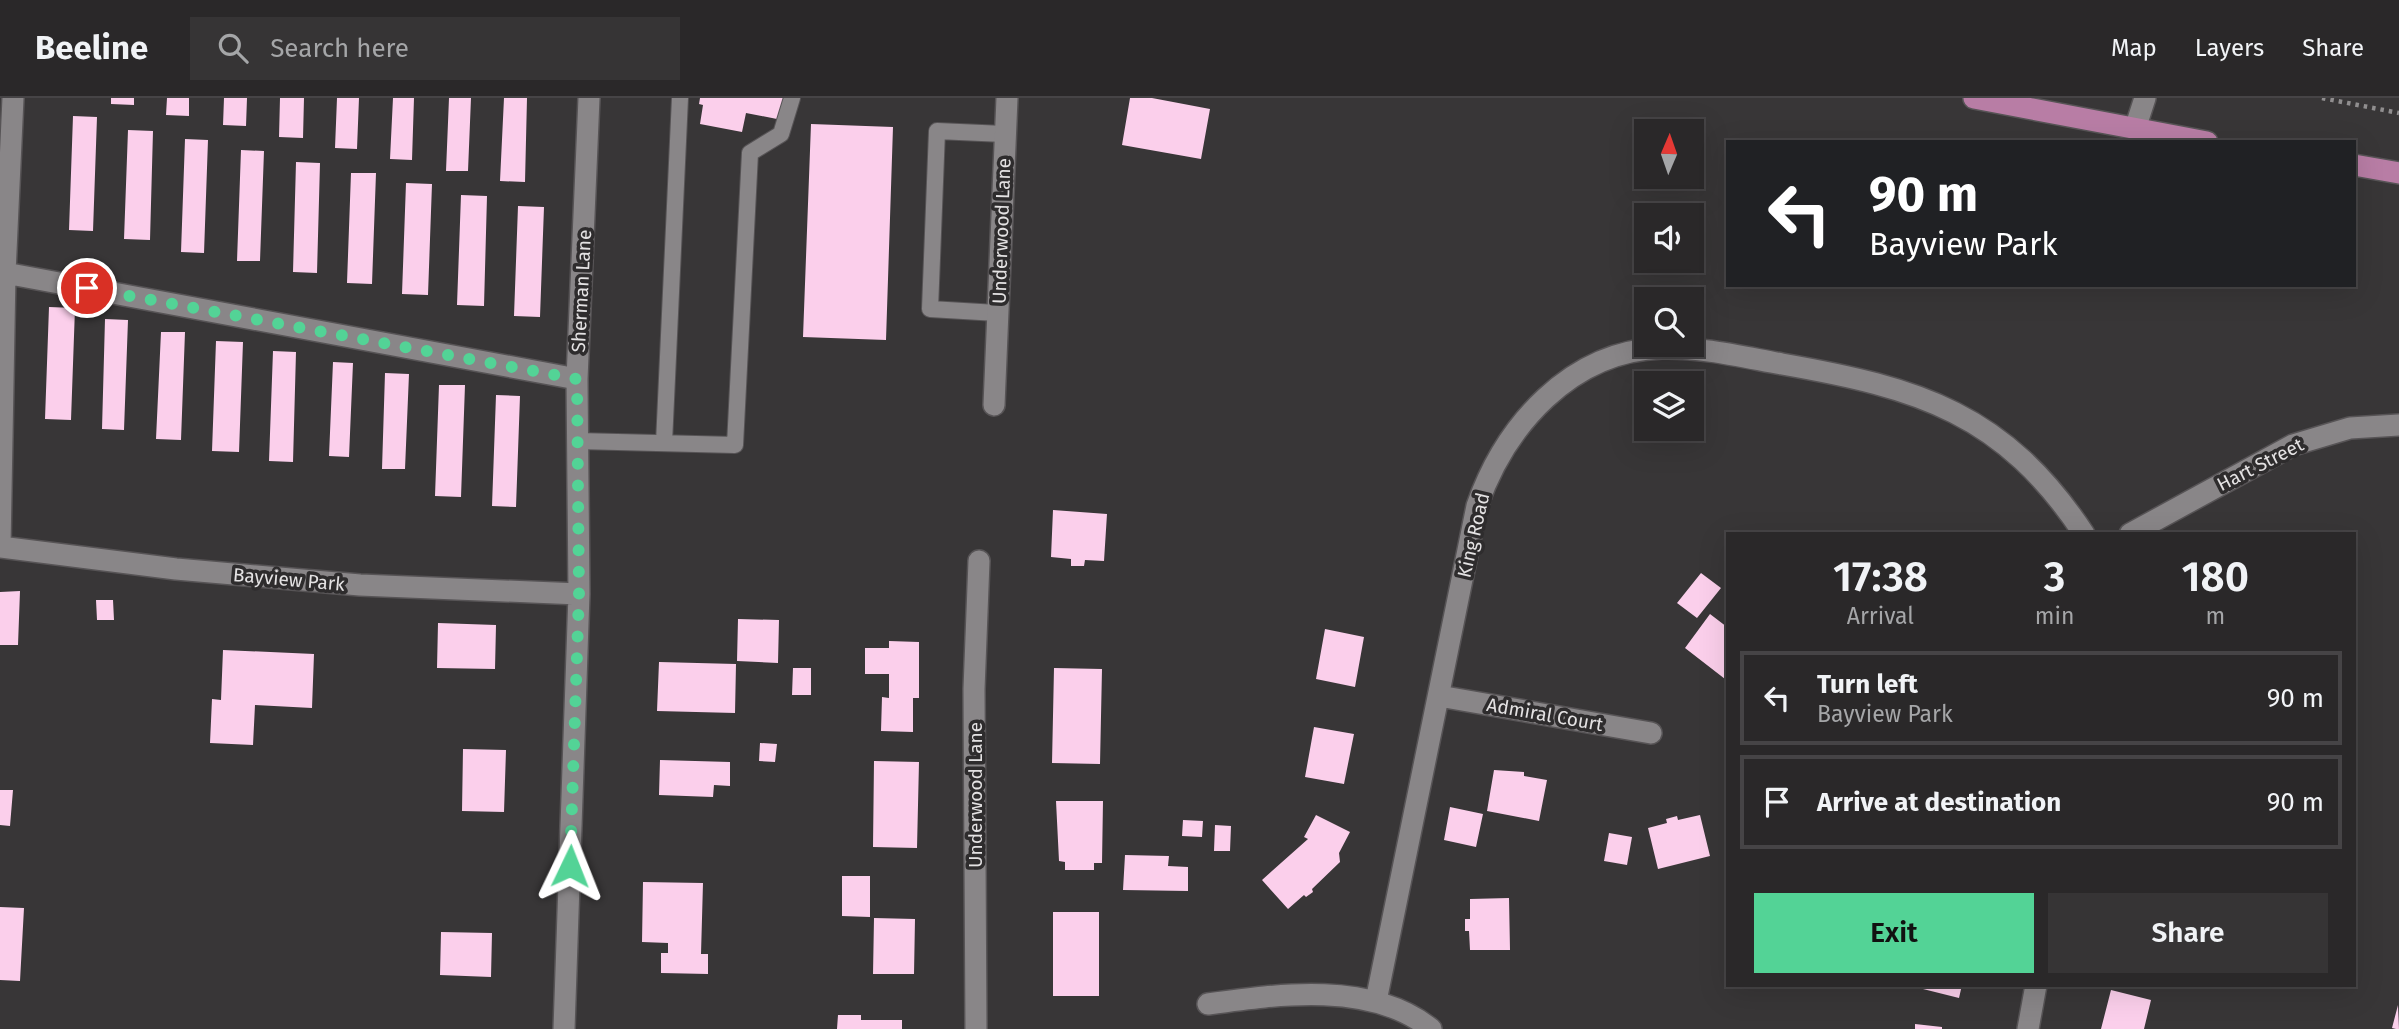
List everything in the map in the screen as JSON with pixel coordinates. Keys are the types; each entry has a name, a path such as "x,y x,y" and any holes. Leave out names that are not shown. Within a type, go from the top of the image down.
{"highway":[{"path":"1974,98 2196,140"},
{"path":"2356,165 2399,173"}],"street":[{"name":"Bayview Park","path":"13,98 5,273 0,547 177,569 334,583 579,594"},
{"name":"Sherman Lane","path":"564,1029 579,594 577,379 589,98"},
{"name":"Underwood Lane","path":"994,405 1007,98"},
{"path":"2135,129 2145,98"},
{"path":"5,273 577,379"},
{"name":"King Road","path":"1376,1001 1477,506 1490,469 1523,421 1557,387 1594,365 1629,353 1659,348 1694,349 1819,370 1882,384 1924,398 1962,415 2021,455 2055,493 2083,532"},
{"name":"Hart Street","path":"2134,532 2293,445 2350,428 2399,425"},
{"name":"Underwood Lane","path":"976,1029 974,689 979,561"},
{"name":"Admiral Court","path":"1439,696 1651,733"},
{"path":"2028,1029 2036,987"},
{"path":"1208,1004 1277,996 1352,997 1376,1001 1409,1013 1431,1029"}],"lane":[{"path":"664,443 680,98"},
{"path":"578,441 735,445 750,153 781,134 792,98"},
{"path":"997,313 930,309 930,295 937,131 1004,134"}],"path":[{"path":"2322,98 2399,113"}],"building":[{"path":"111,98 134,98 134,105 111,104"},
{"path":"167,98 189,98 189,116 166,115"},
{"path":"224,98 247,98 246,126 223,125"},
{"path":"280,98 304,98 303,138 279,137"},
{"path":"337,98 359,98 357,149 335,148"},
{"path":"393,98 414,98 412,160 390,159"},
{"path":"449,98 471,98 468,171 446,171"},
{"path":"504,98 527,98 525,182 500,181"},
{"path":"700,98 786,98 782,120 746,113 742,132 700,124 703,105 699,104"},
{"path":"1130,98 1152,98 1210,109 1201,159 1122,145"},
{"path":"73,116 97,117 93,231 69,230"},
{"path":"811,124 893,127 886,340 803,337"},
{"path":"128,130 153,131 150,240 124,239"},
{"path":"185,139 208,140 204,253 181,252"},
{"path":"241,150 264,151 260,261 237,261"},
{"path":"296,162 320,163 317,273 293,272"},
{"path":"351,173 376,173 372,284 347,283"},
{"path":"406,183 432,184 428,295 402,294"},
{"path":"461,195 487,196 484,306 457,305"},
{"path":"518,206 544,207 540,317 514,316"},
{"path":"49,307 75,308 71,420 45,419"},
{"path":"105,319 128,320 124,430 102,429"},
{"path":"161,332 185,332 181,440 156,439"},
{"path":"216,341 243,342 239,452 212,451"},
{"path":"273,351 296,352 293,462 269,461"},
{"path":"333,362 353,363 349,457 329,456"},
{"path":"385,373 409,374 405,469 382,469"},
{"path":"439,385 465,385 461,497 435,496"},
{"path":"496,395 520,396 516,507 492,506"},
{"path":"1053,510 1107,514 1104,561 1085,560 1084,566 1071,566 1071,559 1051,557"},
{"path":"1701,573 1721,588 1697,618 1677,603"},
{"path":"20,591 18,645 0,645 0,592"},
{"path":"96,600 113,600 114,620 97,620"},
{"path":"1710,614 1726,626 1725,679 1685,648"},
{"path":"738,619 779,620 778,663 737,661"},
{"path":"438,623 496,625 495,669 437,668"},
{"path":"1325,629 1364,637 1355,687 1316,679"},
{"path":"889,641 919,642 919,698 913,698 913,732 881,731 882,697 889,698 889,674 865,674 865,648 889,648"},
{"path":"223,650 314,654 312,708 255,705 253,745 210,743 212,699 221,700"},
{"path":"659,662 736,664 735,713 657,711"},
{"path":"793,668 811,668 811,695 792,695"},
{"path":"1054,668 1102,669 1100,764 1052,763"},
{"path":"1314,727 1354,734 1344,784 1305,777"},
{"path":"760,743 777,744 775,762 759,761"},
{"path":"463,749 506,750 504,812 462,811"},
{"path":"660,760 730,762 730,786 714,785 713,797 659,795"},
{"path":"874,761 919,762 917,848 873,847"},
{"path":"1494,770 1524,772 1524,776 1547,780 1539,821 1487,811"},
{"path":"0,790 13,790 10,826 0,825"},
{"path":"1056,801 1103,801 1102,863 1094,863 1094,870 1065,870 1065,862 1059,861"},
{"path":"1450,807 1483,814 1476,847 1444,840"},
{"path":"1316,815 1350,832 1339,853 1340,862 1312,889 1313,892 1306,897 1304,895 1288,909 1262,880 1308,839 1304,837"},
{"path":"1700,815 1710,856 1658,869 1648,828 1667,823 1666,819 1677,816 1678,820"},
{"path":"1183,820 1203,821 1202,837 1182,836"},
{"path":"1215,825 1231,826 1230,851 1214,851"},
{"path":"1609,833 1632,837 1627,865 1604,861"},
{"path":"1125,855 1169,856 1168,866 1188,867 1188,891 1123,890"},
{"path":"842,876 870,876 870,917 842,916"},
{"path":"643,882 703,883 701,954 708,954 708,974 661,973 661,953 668,953 668,943 642,942"},
{"path":"1509,898 1510,950 1470,950 1465,919 1470,919 1470,899"},
{"path":"0,907 24,908 20,981 0,980"},
{"path":"1053,912 1099,912 1099,996 1053,996"},
{"path":"874,918 915,919 914,974 873,974"},
{"path":"441,932 492,933 491,977 440,975"},
{"path":"1919,987 1962,987 1959,998"},
{"path":"2111,990 2151,1000 2144,1029 2101,1029"},
{"path":"2398,1005 2399,1029 2396,1029 2392,1028"},
{"path":"838,1015 861,1015 861,1020 902,1020 902,1029 837,1029"},
{"path":"1915,1024 1942,1027 1942,1029 1915,1029"}],"route":[{"path":"87,288 577,379 579,594 570,866"}]}
